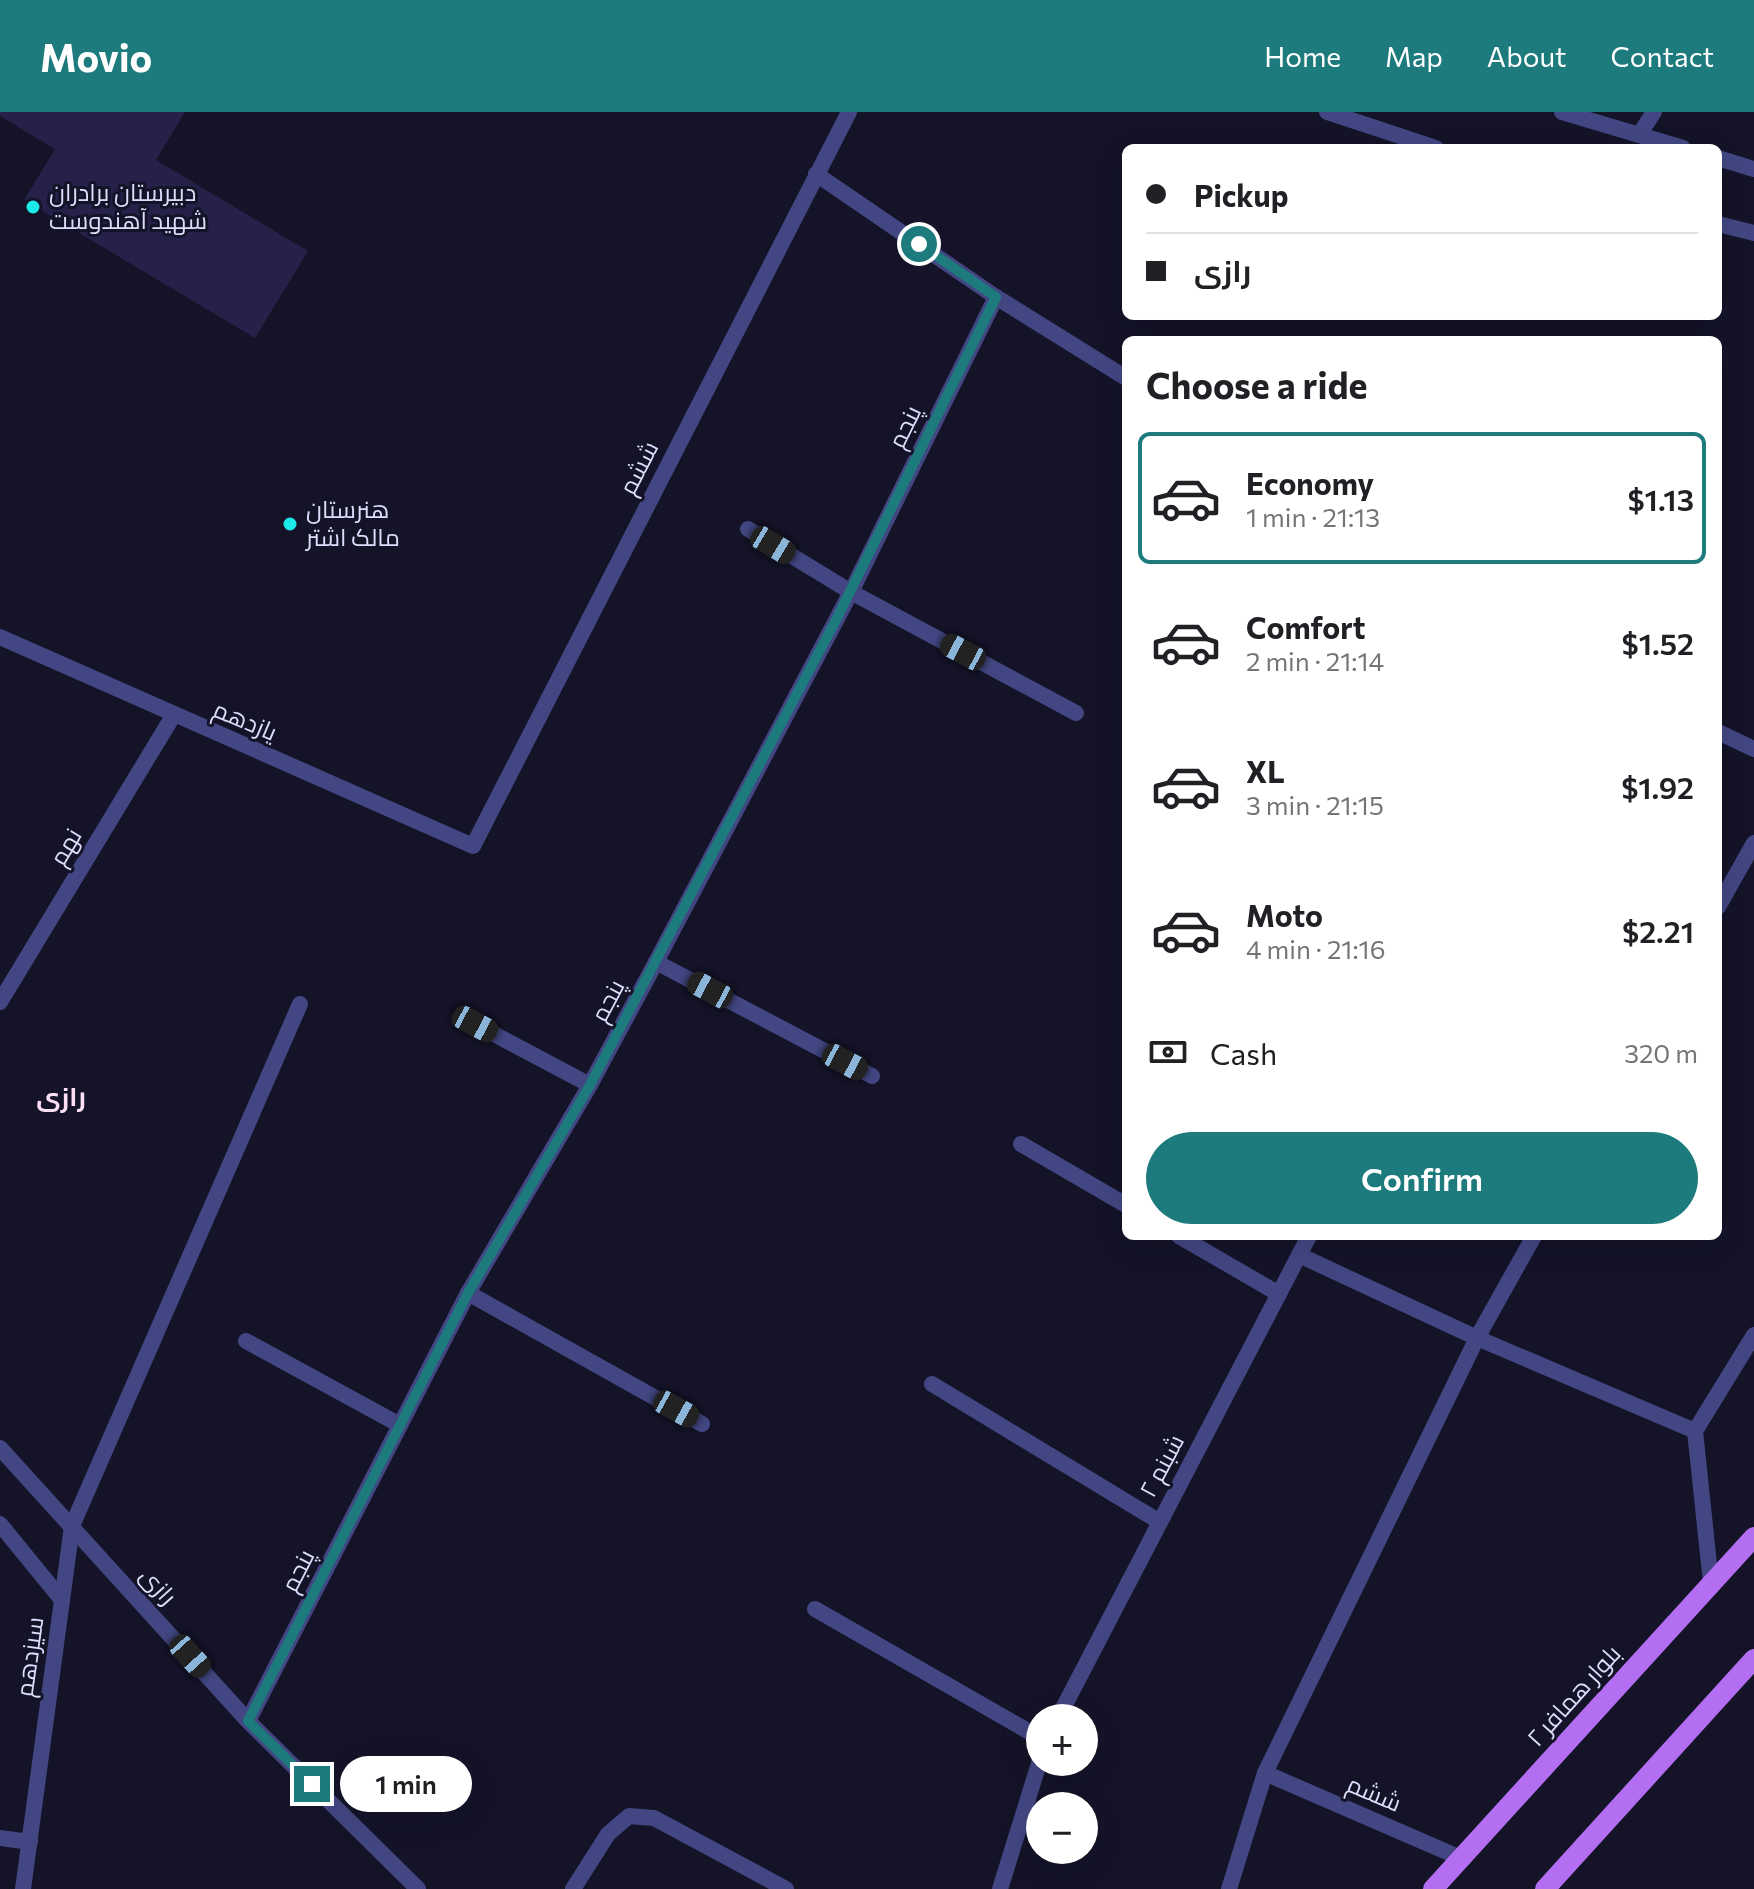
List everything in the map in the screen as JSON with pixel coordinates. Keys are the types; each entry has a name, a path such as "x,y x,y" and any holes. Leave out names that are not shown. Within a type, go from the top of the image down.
{"main road":[{"name":"بلوار همافر ۲","path":"1433,1889 1754,1537"},
{"path":"1545,1889 1754,1659"}],"street":[{"name":"ششم","path":"473,846 849,112"},
{"path":"1327,112 1424,144"},
{"path":"1562,112 1669,144"},
{"path":"1639,135 1654,112"},
{"path":"1722,159 1754,169"},
{"path":"816,174 996,297 1122,376"},
{"path":"1722,225 1754,233"},
{"name":"پنجم","path":"248,1721 468,1293 590,1085 851,592 996,297"},
{"path":"748,529 851,592 1076,713"},
{"name":"یازدهم","path":"0,637 473,846"},
{"name":"نهم","path":"0,1002 173,716"},
{"path":"1722,734 1754,749"},
{"path":"1722,900 1754,843"},
{"path":"656,962 872,1076"},
{"name":"سیزدهم","path":"23,1889 72,1526 300,1004"},
{"path":"475,1024 590,1085"},
{"path":"1021,1144 1122,1203"},
{"path":"1186,1240 1279,1294"},
{"name":"شبنم ۲","path":"1065,1704 1307,1240"},
{"path":"1229,1889 1265,1773 1477,1338 1532,1240"},
{"path":"1299,1255 1477,1338 1695,1431"},
{"path":"468,1293 702,1424"},
{"path":"1711,1583 1695,1431 1754,1335"},
{"path":"246,1341 400,1425"},
{"path":"932,1384 1160,1522"},
{"name":"رازی","path":"0,1448 248,1721 418,1889"},
{"path":"0,1524 62,1600"},
{"path":"815,1609 1026,1730"},
{"name":"ششم","path":"1265,1773 1463,1859"},
{"path":"1000,1889 1035,1776"},
{"path":"573,1889 608,1834 629,1816 654,1818 786,1889"},
{"path":"0,1838 30,1842"}],"building":[{"path":"0,112 185,112 156,160 308,251 255,338 24,200 55,149 0,116"}],"place":[{"name":"دبیرستان برادران شهید آهندوست","path":"33,207"},
{"name":"هنرستان مالک اشتر","path":"290,524"}],"district":[{"name":"رازی","path":"61,1097"}],"route":[{"path":"312,1784 248,1721 468,1293 590,1085 837,618 996,297 919,244"}]}
